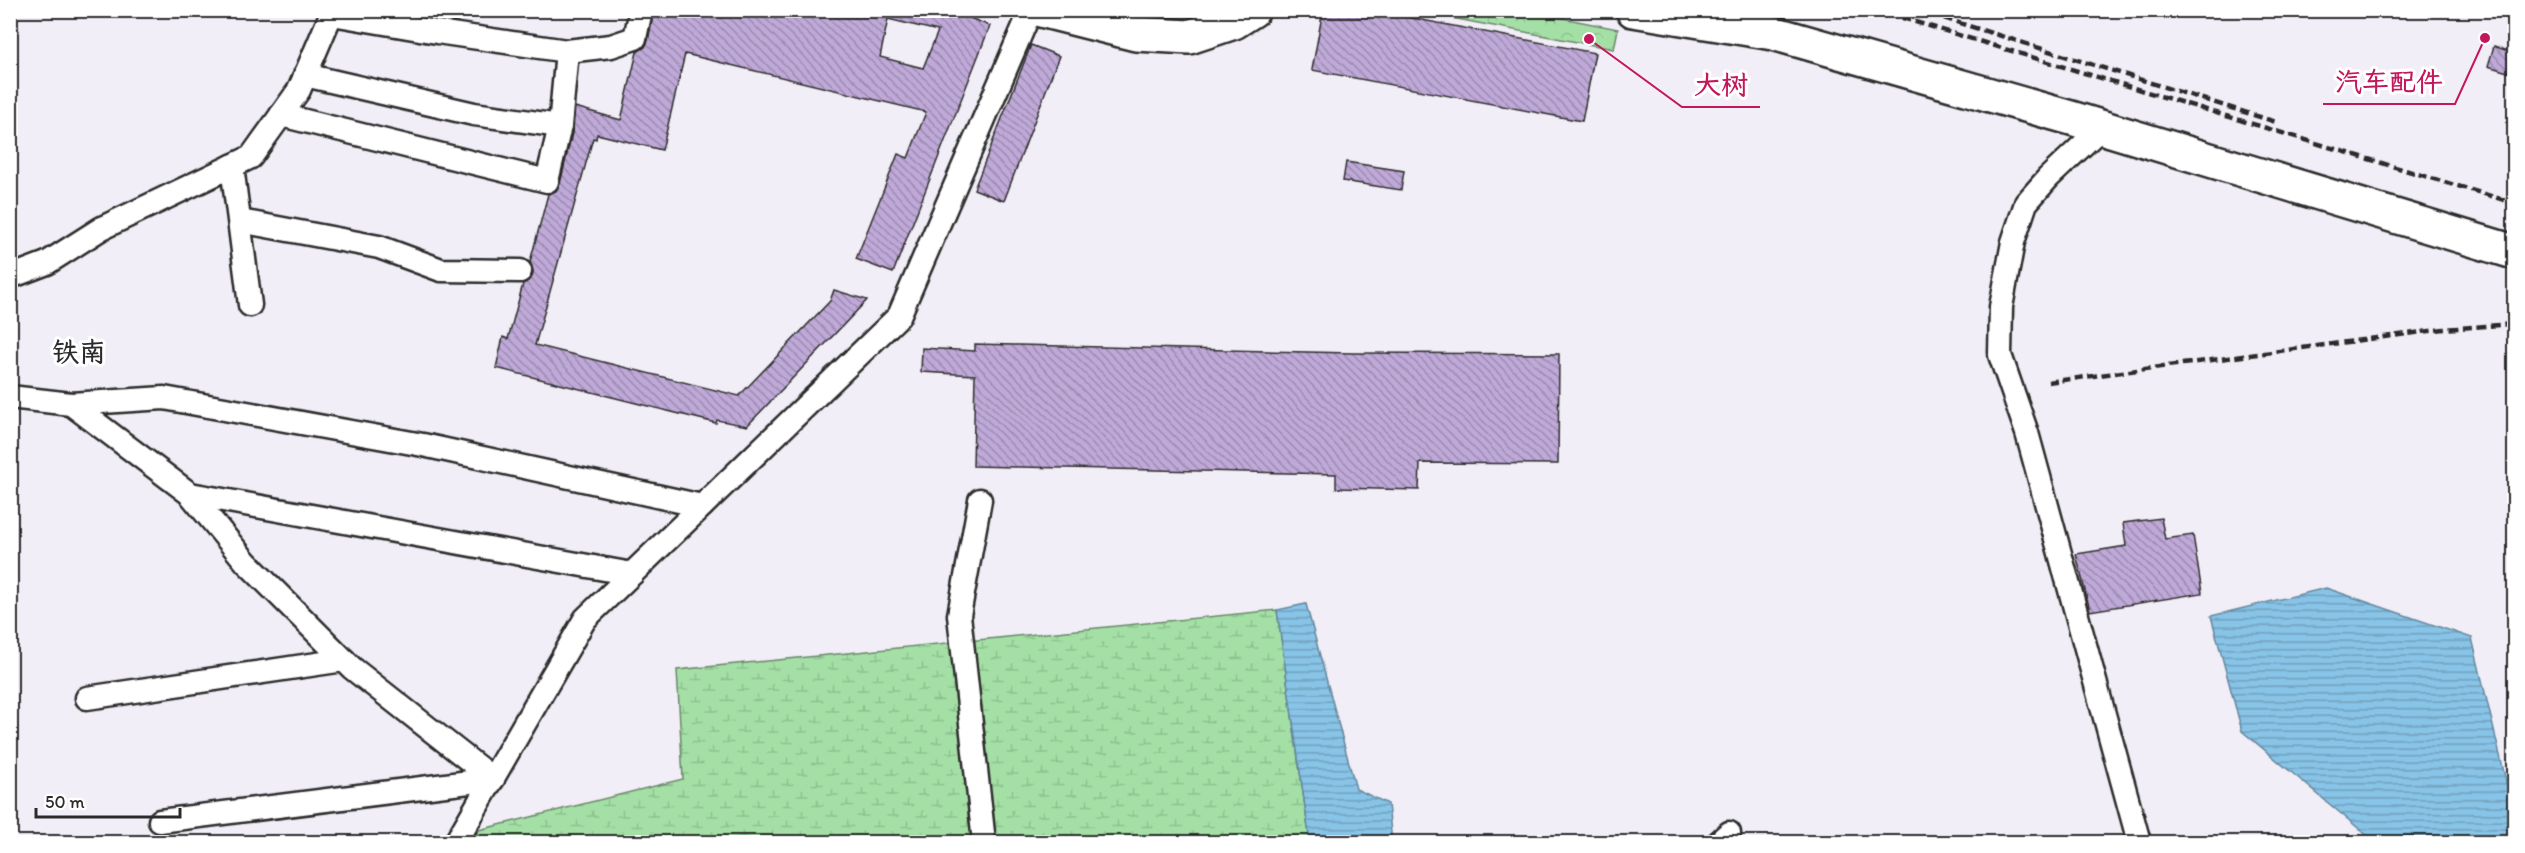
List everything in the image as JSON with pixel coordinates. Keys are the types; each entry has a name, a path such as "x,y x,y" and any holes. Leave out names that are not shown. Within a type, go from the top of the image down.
{"street":[{"path":"10,277 47,263 102,228 250,157 299,90 332,12 437,32 567,51 611,46 635,38 641,10"},
{"path":"456,843 585,620 898,316 1030,10"},
{"path":"1041,10 1136,34 1189,37 1234,22 1253,10"},
{"path":"1633,10 1773,33 2102,127 2514,252"},
{"path":"281,115 547,181 560,126 567,51"},
{"path":"305,75 474,114 560,126"},
{"path":"2102,127 2048,178 2026,204 2013,242 2001,307 2000,355 2026,433 2139,843"},
{"path":"232,166 250,304"},
{"path":"240,221 379,247 441,270 520,271"},
{"path":"10,396 71,404 164,398 423,445 702,506"},
{"path":"71,404 190,494 246,562 344,660 493,779"},
{"path":"190,494 632,574"},
{"path":"980,500 959,615 984,843"},
{"path":"87,698 344,660"},
{"path":"159,820 493,779"}],"green space":[{"path":"1415,11 1527,11 1618,29 1614,49"},
{"path":"1277,610 1310,842 473,842 479,830 683,779 677,670"}],"water":[{"path":"2326,588 2472,638 2507,785 2514,785 2514,842 2375,842 2242,731 2211,616"},
{"path":"1306,604 1356,789 1388,804 1392,842 1310,842 1277,610"}],"building":[{"path":"654,10 687,10 708,15 709,10 950,10 990,26 893,273 856,259 898,154 908,158 926,112 685,54 662,150 597,134 596,139 593,138 535,345 739,396 830,301 834,290 867,300 747,426 717,420 716,423 496,368 503,337 508,339 523,284 532,277 530,262 548,194 556,191 560,184 573,129 575,107 621,120 637,52 645,47","holes":["888,19 938,31 923,68 880,57"]},
{"path":"1323,10 1370,10 1595,53 1582,121 1312,70"},
{"path":"1031,45 1059,56 1004,201 974,189"},
{"path":"2494,46 2514,53 2514,74 2488,66"},
{"path":"1346,162 1404,171 1401,190 1343,181"},
{"path":"975,344 1352,353 1559,354 1558,464 1420,463 1419,490 1336,488 1336,474 973,466 975,375 921,372 922,348 975,351"},
{"path":"2161,518 2165,539 2193,535 2202,593 2090,611 2076,554 2126,546 2123,523"}],"railway":[{"path":"1876,10 2514,203"},
{"path":"1918,10 2276,122"},
{"path":"2048,382 2444,329 2514,324"}],"place":[{"name":"汽车配件","path":"2485,38"},
{"name":"大树","path":"1589,39"}],"district":[{"name":"铁南","path":"79,351"}]}
